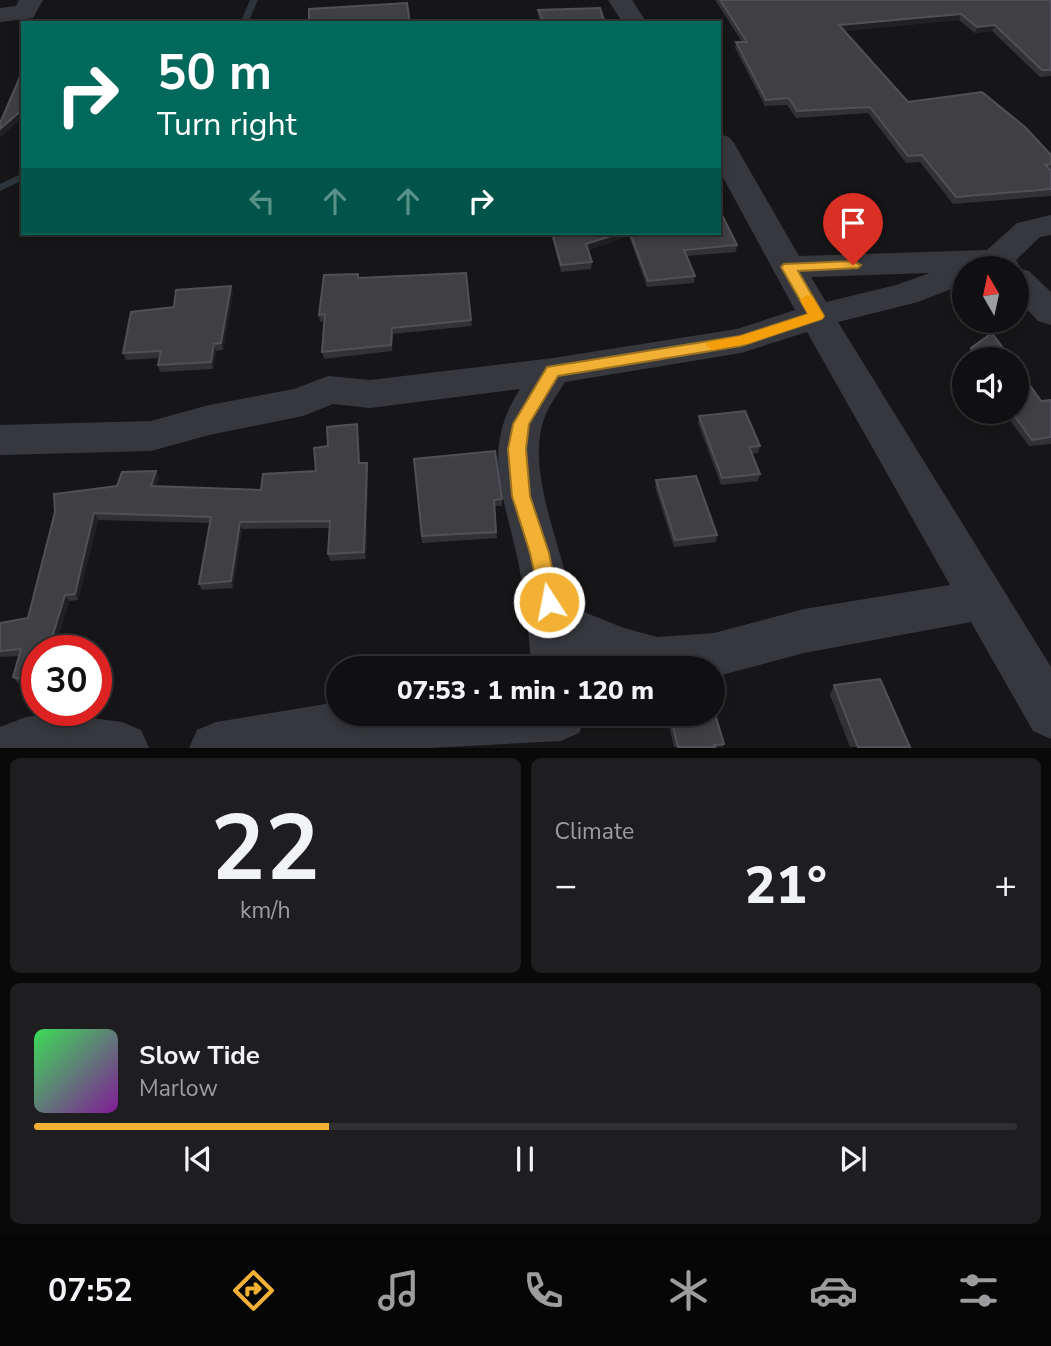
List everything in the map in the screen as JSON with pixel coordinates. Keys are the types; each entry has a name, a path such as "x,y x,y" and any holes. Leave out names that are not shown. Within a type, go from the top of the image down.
{"street":[{"path":"0,15 24,13 31,0"},
{"path":"620,0 634,21"},
{"path":"721,146 816,316 982,600 1037,669 1051,714"},
{"path":"1003,256 1028,230 1051,225"},
{"path":"789,267 952,269"},
{"path":"0,440 151,436 209,420 303,402 328,390 370,394 553,371 741,341 816,316 952,280"},
{"path":"1029,297 1051,313"},
{"path":"553,371 521,424 517,449 521,496 540,553 553,621 556,656"},
{"path":"553,621 618,649 657,660 714,655 804,631 982,600"},
{"path":"216,747 326,728 354,726"},
{"path":"12,747 27,740 57,736 122,747"}],"building":[{"path":"720,0 1051,0 1051,70 1042,70 995,25 977,27 961,14 839,25 908,102 982,92 1025,127 1051,155 1051,164 1045,165 1051,171 1051,189 956,197 922,155 908,156 870,107 797,111 789,98 766,100 736,42 747,42"},
{"path":"407,3 410,21 309,21 309,9"},
{"path":"600,8 604,21 544,21 538,10"},
{"path":"21,75 21,111 0,129 0,123"},
{"path":"721,213 737,245 684,250 695,276 648,281 631,235 721,235"},
{"path":"553,235 614,235 586,244 592,262 561,265"},
{"path":"466,273 471,320 392,328 391,345 322,352 325,314 319,315 324,275 358,274 358,278"},
{"path":"231,286 221,343 214,344 211,362 158,365 161,351 123,353 131,312 174,307 176,290"},
{"path":"992,333 1002,347 972,347"},
{"path":"1029,384 1041,401 1051,400 1051,437 1032,440 1020,424 1029,424"},
{"path":"745,411 760,446 749,447 760,474 722,478 699,416"},
{"path":"357,424 359,463 367,463 364,552 328,554 330,521 240,522 231,581 199,584 211,517 94,513 75,594 65,595 53,635 21,635 21,649 0,651 0,623 28,618 55,512 54,494 117,486 122,472 156,471 151,486 261,490 263,474 316,471 314,448 328,446 327,427"},
{"path":"495,451 502,499 494,500 496,532 422,536 414,459"},
{"path":"696,476 717,535 675,540 656,480"},
{"path":"21,649 21,679 13,677"},
{"path":"880,679 910,747 858,747 834,685"},
{"path":"673,726 719,726 724,744 714,745 715,747 678,747"}],"waterway":[{"path":"245,21 254,0"},
{"path":"0,188 21,177"}],"slow traffic":[{"path":"712,345 741,341 816,316 807,300"}],"route":[{"path":"549,602 540,553 521,496 517,449 521,424 553,371 741,341 816,316 789,267 853,265"}]}
